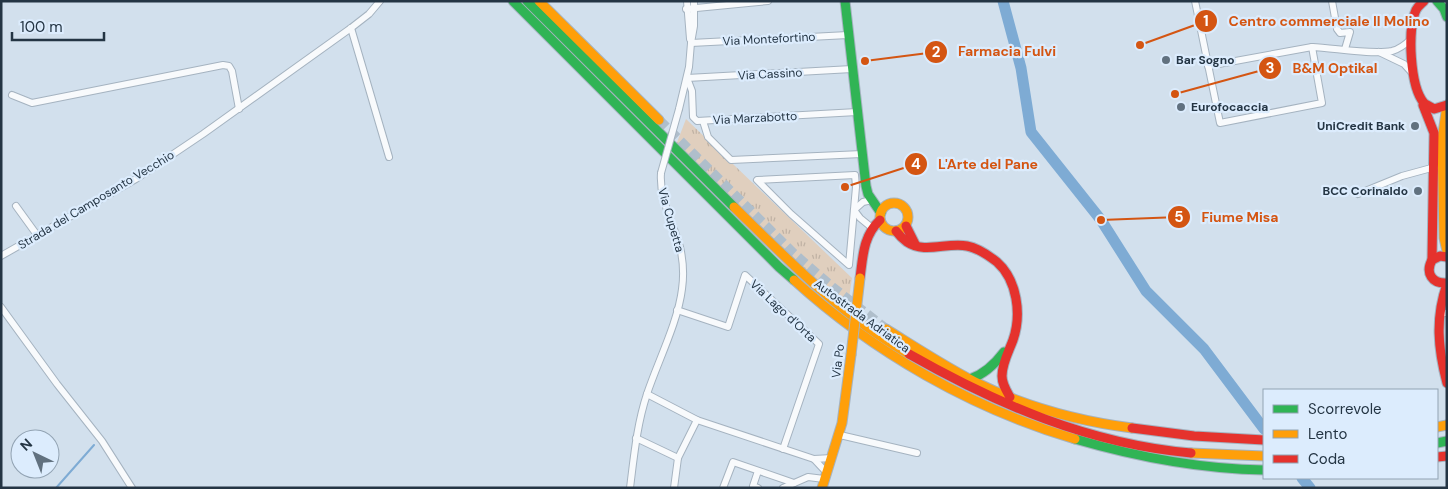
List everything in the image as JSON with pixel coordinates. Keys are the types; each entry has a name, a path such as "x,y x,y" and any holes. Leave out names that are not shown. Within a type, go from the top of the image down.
{"main road":[{"name":"Autostrada Adriatica","path":"513,1 780,267 818,302 889,352 957,392 999,412 1080,442 1174,462 1243,470 1263,470"},
{"name":"Autostrada Adriatica","path":"527,1 780,253 826,294 881,336 962,384 1044,419 1083,432 1129,444 1176,452 1263,456"},
{"path":"539,1 659,120"},
{"path":"845,1 866,186 885,229"},
{"path":"1437,1 1445,9"},
{"path":"1421,2 1415,14 1412,38 1414,75 1418,93 1434,133 1432,260 1428,270 1429,276 1434,281 1443,284 1447,283 1440,303"},
{"path":"1423,105 1436,109 1447,105 1442,140 1445,186 1444,238 1447,251"},
{"path":"872,200 889,204 901,204 907,210 907,232 916,245"},
{"path":"870,231 880,216 882,209 889,204"},
{"path":"896,231 906,226"},
{"path":"870,231 885,229 896,231 909,243 916,245 930,247 967,246 993,259 1012,281 1018,325 1003,365 1001,380 1005,390 1011,397"},
{"name":"Via Po","path":"824,480 840,435 864,249 870,231"},
{"path":"1432,260 1440,256 1447,257"},
{"path":"1434,281 1443,313 1437,331 1447,383"},
{"path":"886,329 970,379 988,388 1048,410 1132,429 1226,439 1263,440"},
{"path":"970,379 986,371 996,362 1012,341"},
{"path":"986,371 988,388"},
{"path":"988,388 1001,380"}],"street":[{"name":"Strada del Camposanto Vecchio","path":"1,256 136,179 239,109 352,28 370,14 380,1"},
{"name":"Via Cupetta","path":"686,1 690,43"},
{"path":"686,9 695,5 768,1"},
{"path":"1195,1 1220,123 1322,103 1312,47"},
{"path":"1332,1 1337,28 1340,33 1350,32 1345,49"},
{"name":"Via Cupetta","path":"630,488 636,438 647,394 677,310 682,289 683,265 680,248 660,185 661,173 687,78 695,5"},
{"path":"352,28 389,156"},
{"name":"Via Montefortino","path":"690,43 848,35"},
{"path":"1208,66 1312,47 1378,52 1394,50 1404,46 1412,38"},
{"path":"1378,52 1404,64 1414,75"},
{"path":"12,95 32,103 223,65 228,66 232,71 239,109"},
{"name":"Via Cassino","path":"687,78 852,70"},
{"name":"Via Marzabotto","path":"687,78 692,91 693,117 696,120 857,112"},
{"path":"703,121 708,138 732,160 862,154"},
{"path":"1358,194 1402,176 1434,167"},
{"path":"870,231 854,210 855,175 757,180 791,214 849,265 854,210 863,202 872,200"},
{"path":"16,206 37,235"},
{"name":"Via Lago d'Orta","path":"677,310 728,327 745,275 819,344 783,449"},
{"path":"1,307 102,442 132,488"},
{"path":"647,394 698,420 814,459 832,458"},
{"path":"674,488 678,458 698,420"},
{"path":"840,435 917,453"},
{"path":"636,438 678,458"},
{"path":"814,459 824,480"},
{"path":"723,488 733,462 794,483"},
{"path":"758,471 753,486 758,488"},
{"path":"783,488 808,477 824,480"}],"green space":[{"path":"686,119 852,278 848,305 803,268 676,145"}],"waterway":[{"path":"1003,1 1021,68 1031,132 1101,220 1146,291 1204,349 1263,428"},
{"path":"56,488 94,445"},
{"path":"1303,479 1310,488"}],"tunnel":[{"path":"659,120 793,253 832,287 886,329"}],"traffic: fast":[{"path":"513,1 794,280"},
{"path":"527,1 734,207"},
{"path":"845,1 866,186 868,194 881,213"},
{"path":"1437,1 1444,9 1447,17"},
{"path":"970,379 989,368 1004,352"},
{"path":"1075,439 1169,461 1216,467 1263,470"},
{"path":"1438,443 1447,441"}],"traffic: slow":[{"path":"539,1 659,120"},
{"path":"1447,105 1442,140 1444,238 1447,251"},
{"path":"894,203 904,207 908,217 904,227 894,231 884,227 880,217 884,207 894,203"},
{"path":"734,207 795,267 838,305 884,339 909,354"},
{"path":"851,355 860,278"},
{"path":"794,280 857,331 926,375 999,412 1075,439"},
{"path":"886,329 963,376 993,391 1071,417 1132,428"},
{"path":"822,488 842,423 851,355"},
{"path":"1438,427 1447,425"},
{"path":"1191,453 1263,456"}],"traffic: jam":[{"path":"1424,1 1416,10 1411,30 1413,72 1419,95 1424,103 1434,109 1447,105"},
{"path":"1423,105 1434,133 1432,260"},
{"path":"860,278 867,240 874,226 880,220"},
{"path":"906,226 915,244"},
{"path":"896,231 907,242 921,247 959,245 975,248 994,259 1004,269 1013,288 1017,309 1016,330 1002,371 1004,387 1010,397"},
{"path":"1447,257 1440,256 1432,260 1429,269 1434,280 1447,283"},
{"path":"1447,284 1439,321 1440,346 1447,383"},
{"path":"909,354 976,389 1045,419 1116,441 1191,453"},
{"path":"1132,428 1194,436 1263,440"},
{"path":"1438,457 1447,456"}],"place":[{"name":"Centro commerciale Il Molino","path":"1140,45"},
{"name":"Bar Sogno","path":"1166,60"},
{"name":"Farmacia Fulvi","path":"865,61"},
{"name":"B&M Optikal","path":"1175,94"},
{"name":"Eurofocaccia","path":"1181,107"},
{"name":"UniCredit Bank","path":"1415,126"},
{"name":"L'Arte del Pane","path":"845,187"},
{"name":"BCC Corinaldo","path":"1418,191"},
{"name":"Fiume Misa","path":"1101,220"}]}
